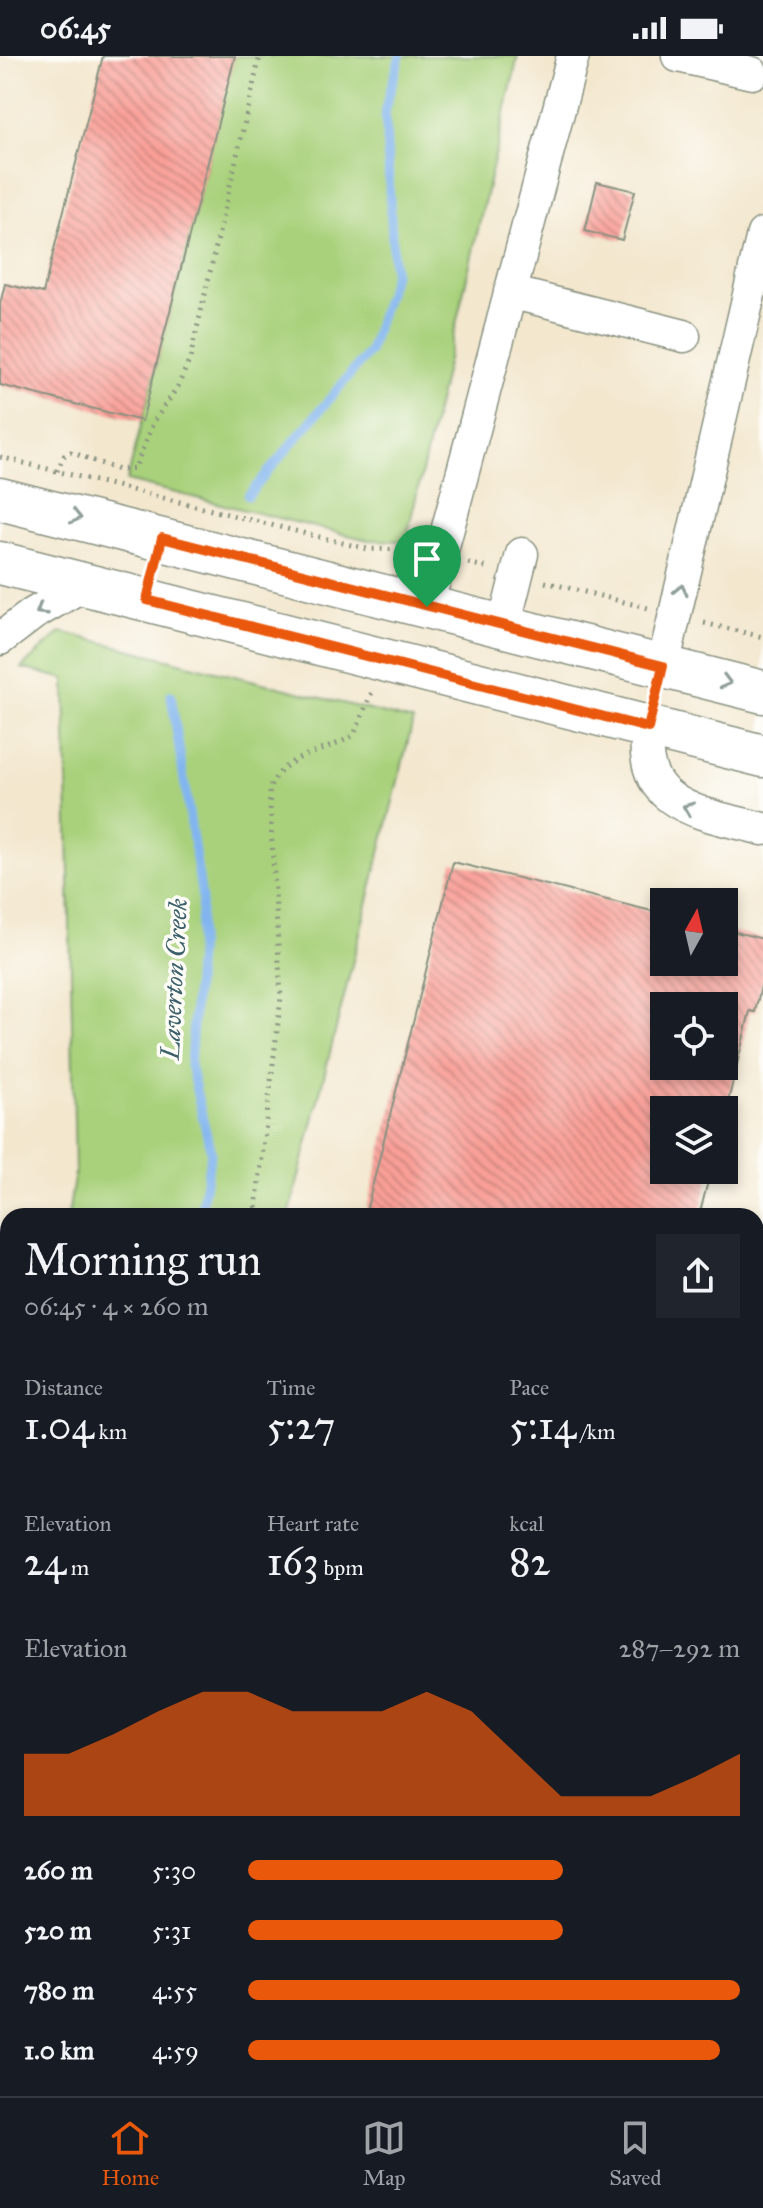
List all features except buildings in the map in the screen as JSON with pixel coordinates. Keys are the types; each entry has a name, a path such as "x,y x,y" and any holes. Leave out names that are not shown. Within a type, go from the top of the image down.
{"main road":[{"path":"0,499 763,692"},
{"path":"0,563 763,756"},
{"path":"648,728 663,666"}],"street":[{"path":"427,607 573,56"},
{"path":"678,56 752,73"},
{"path":"663,666 763,234"},
{"path":"510,292 684,336"},
{"path":"504,626 522,554"},
{"path":"0,639 33,614 85,584"},
{"path":"648,728 644,754 648,770 670,801 703,814 763,829"}],"path":[{"path":"57,471 64,456 71,452 118,470 135,468 153,423 185,372 260,56"},
{"path":"0,457 170,498 162,538"},
{"path":"256,1208 281,997 269,789 277,772 294,759 354,735 375,684"}],"green space":[{"path":"234,56 518,56 406,541 368,540 127,481"},
{"path":"61,632 413,721 291,1208 69,1208 75,1172 65,679 21,668"}],"waterway":[{"name":"Laverton Creek","path":"248,496 369,352 394,274 385,109 400,56"},
{"name":"Laverton Creek","path":"171,695 202,898 190,1065 211,1152 201,1208"}],"route":[{"path":"162,538 427,607 663,666 648,728 147,600 162,538"}]}
